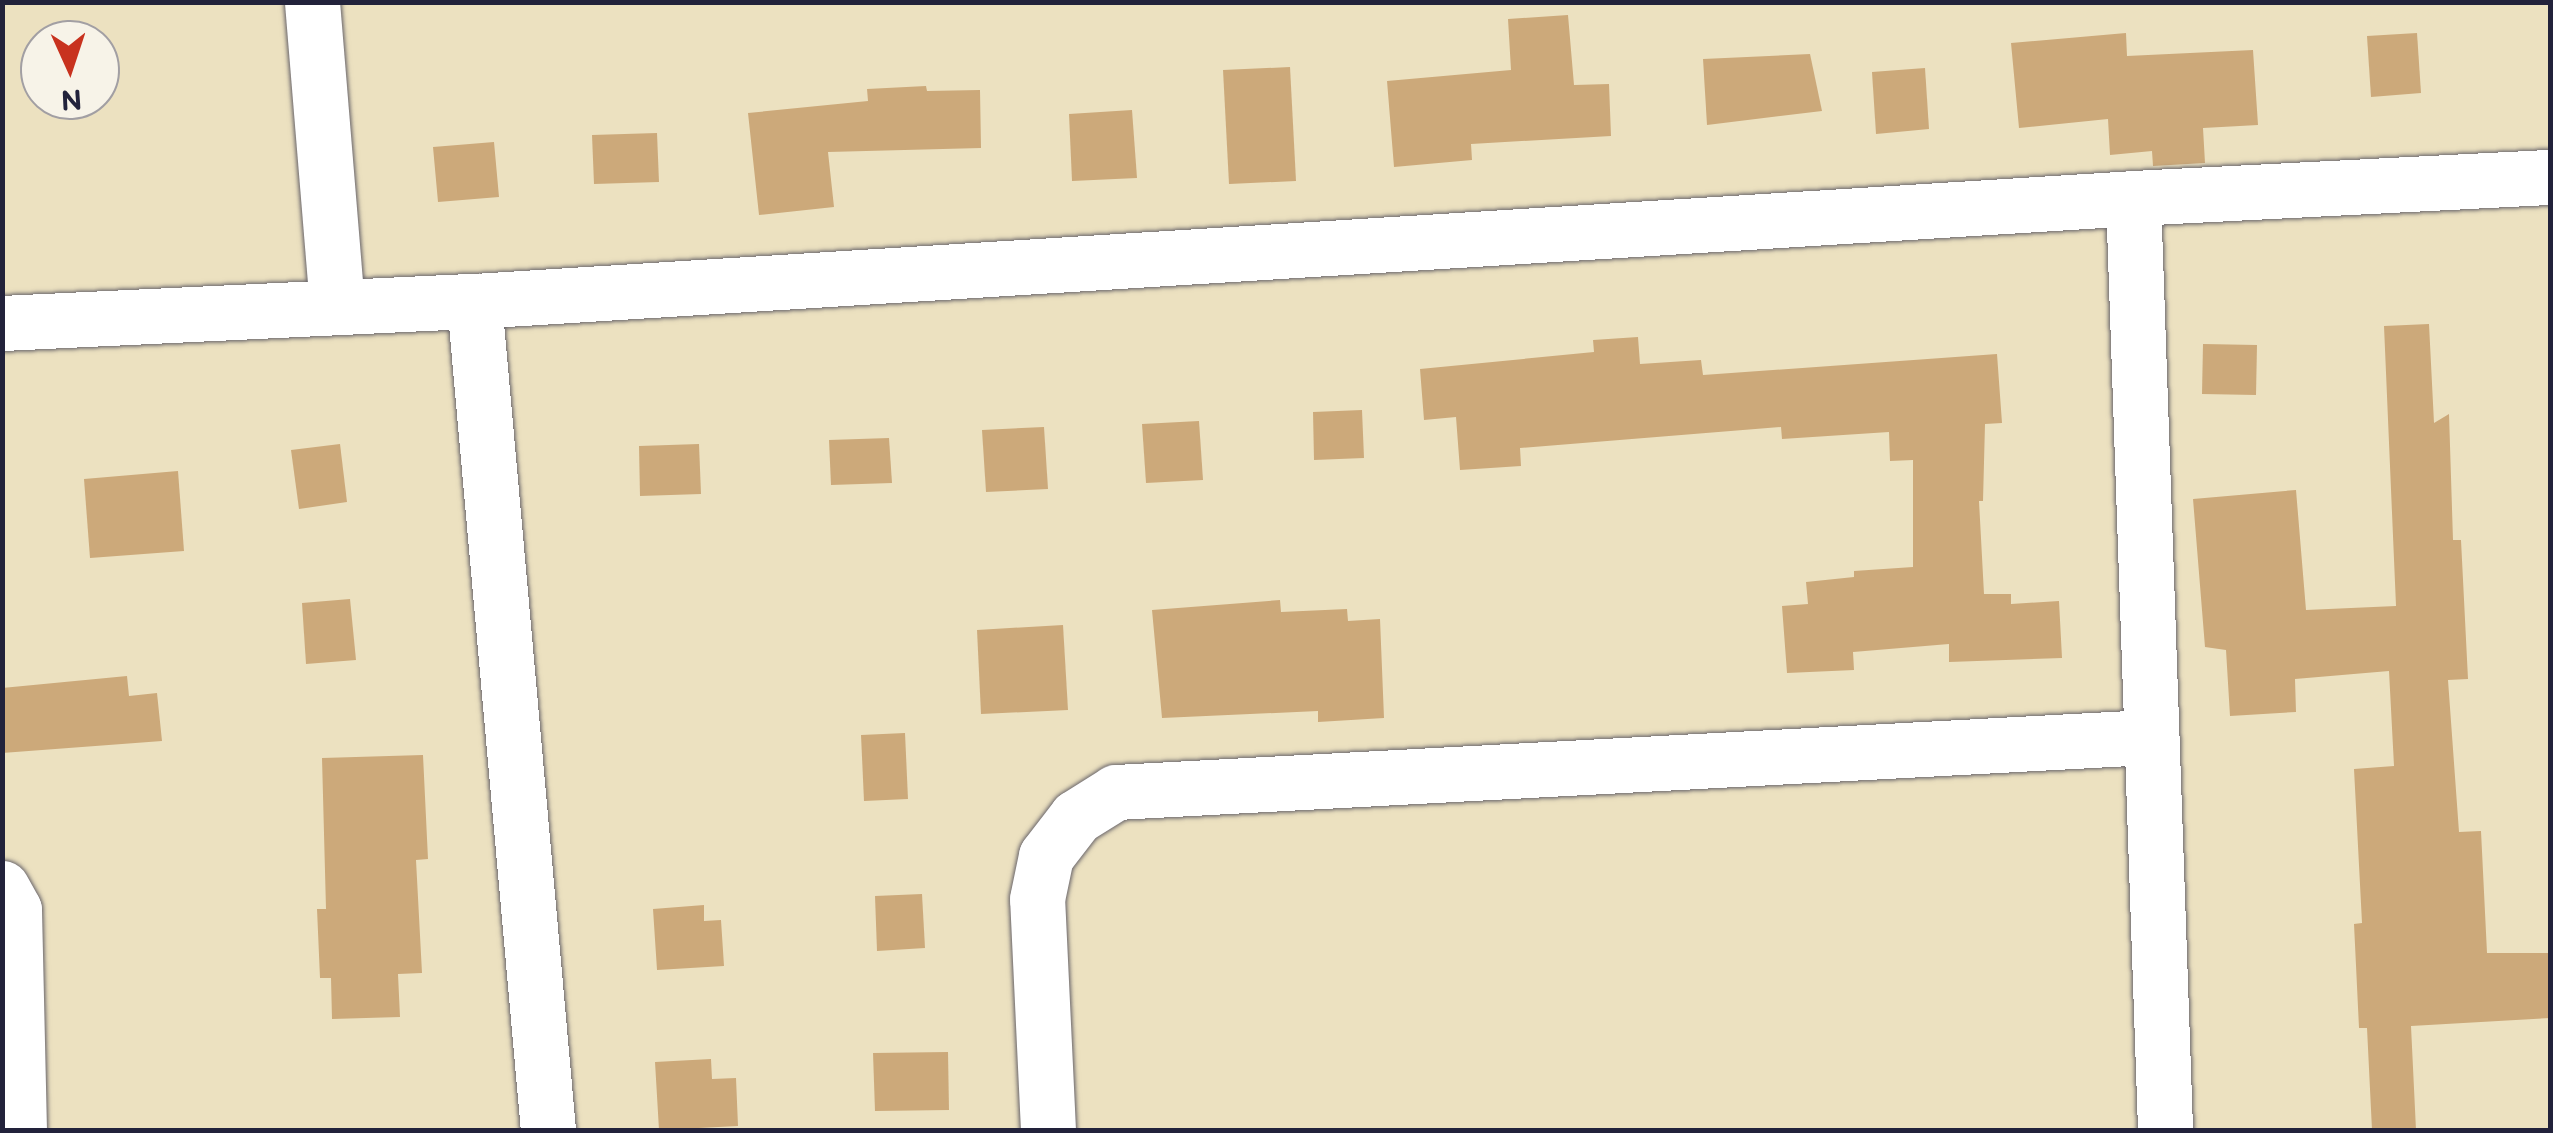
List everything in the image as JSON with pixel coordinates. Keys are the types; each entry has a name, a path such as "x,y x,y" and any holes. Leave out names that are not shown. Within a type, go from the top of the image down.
{"street":[{"path":"312,2 337,304"},
{"path":"2,323 337,304 474,301 2132,198 2550,176"},
{"path":"2132,198 2165,1130"},
{"path":"474,301 548,1130"},
{"path":"1048,1130 1037,899 1046,856 1076,817 1116,792 2150,737"},
{"path":"2,888 14,910 19,1130"}],"building":[{"path":"1568,15 1574,85 1609,84 1611,136 1471,144 1472,160 1394,167 1387,81 1511,70 1508,19"},
{"path":"2126,33 2127,56 2253,50 2258,125 2203,128 2205,163 2153,166 2152,151 2110,155 2108,119 2019,128 2011,43"},
{"path":"2417,33 2421,93 2371,97 2367,36"},
{"path":"1810,54 1822,111 1707,125 1703,59"},
{"path":"1290,67 1296,181 1229,184 1223,70"},
{"path":"1925,68 1929,129 1876,134 1872,72"},
{"path":"926,86 927,91 980,90 981,148 828,152 834,207 759,215 748,113 868,101 867,89"},
{"path":"1132,110 1137,178 1072,181 1069,114"},
{"path":"657,133 659,182 594,184 592,135"},
{"path":"494,142 499,197 438,202 433,147"},
{"path":"2429,324 2434,423 2449,414 2453,540 2461,540 2468,679 2448,680 2459,832 2481,831 2487,953 2550,953 2550,1018 2411,1026 2416,1130 2372,1130 2367,1028 2359,1028 2354,924 2362,923 2354,769 2394,766 2389,671 2295,679 2296,712 2230,716 2226,650 2205,647 2193,499 2296,490 2306,610 2396,606 2384,326"},
{"path":"1638,337 1640,364 1701,360 1703,375 1997,354 2002,423 1985,424 1983,501 1979,501 1984,594 2011,594 2011,604 2059,601 2062,658 1949,662 1949,644 1853,652 1854,670 1787,673 1782,606 1808,604 1806,582 1854,577 1854,571 1913,567 1913,460 1890,461 1889,432 1782,439 1781,427 1520,448 1521,466 1460,470 1456,417 1424,420 1420,369 1594,352 1593,340"},
{"path":"2203,344 2257,345 2256,395 2202,394"},
{"path":"1362,410 1364,458 1314,460 1313,412"},
{"path":"1199,421 1203,480 1146,483 1142,424"},
{"path":"1044,427 1048,489 986,492 982,430"},
{"path":"889,438 892,483 831,485 829,440"},
{"path":"340,444 347,502 299,509 291,450"},
{"path":"699,444 701,494 640,496 639,446"},
{"path":"178,471 184,551 90,558 84,479"},
{"path":"350,599 356,660 306,664 302,603"},
{"path":"1280,600 1281,612 1347,609 1348,621 1380,619 1384,718 1318,722 1318,711 1162,718 1152,610"},
{"path":"1063,625 1068,710 981,714 977,630"},
{"path":"127,676 129,696 157,693 162,741 2,753 2,688"},
{"path":"905,733 908,799 864,801 861,735"},
{"path":"423,755 428,859 416,860 422,973 398,974 400,1017 332,1019 331,978 320,978 317,909 326,909 322,758"},
{"path":"922,894 925,948 877,951 875,896"},
{"path":"704,905 704,921 721,920 724,966 657,970 653,909"},
{"path":"948,1052 949,1110 875,1111 873,1053"},
{"path":"711,1059 712,1079 736,1078 738,1126 659,1130 655,1062"}]}
